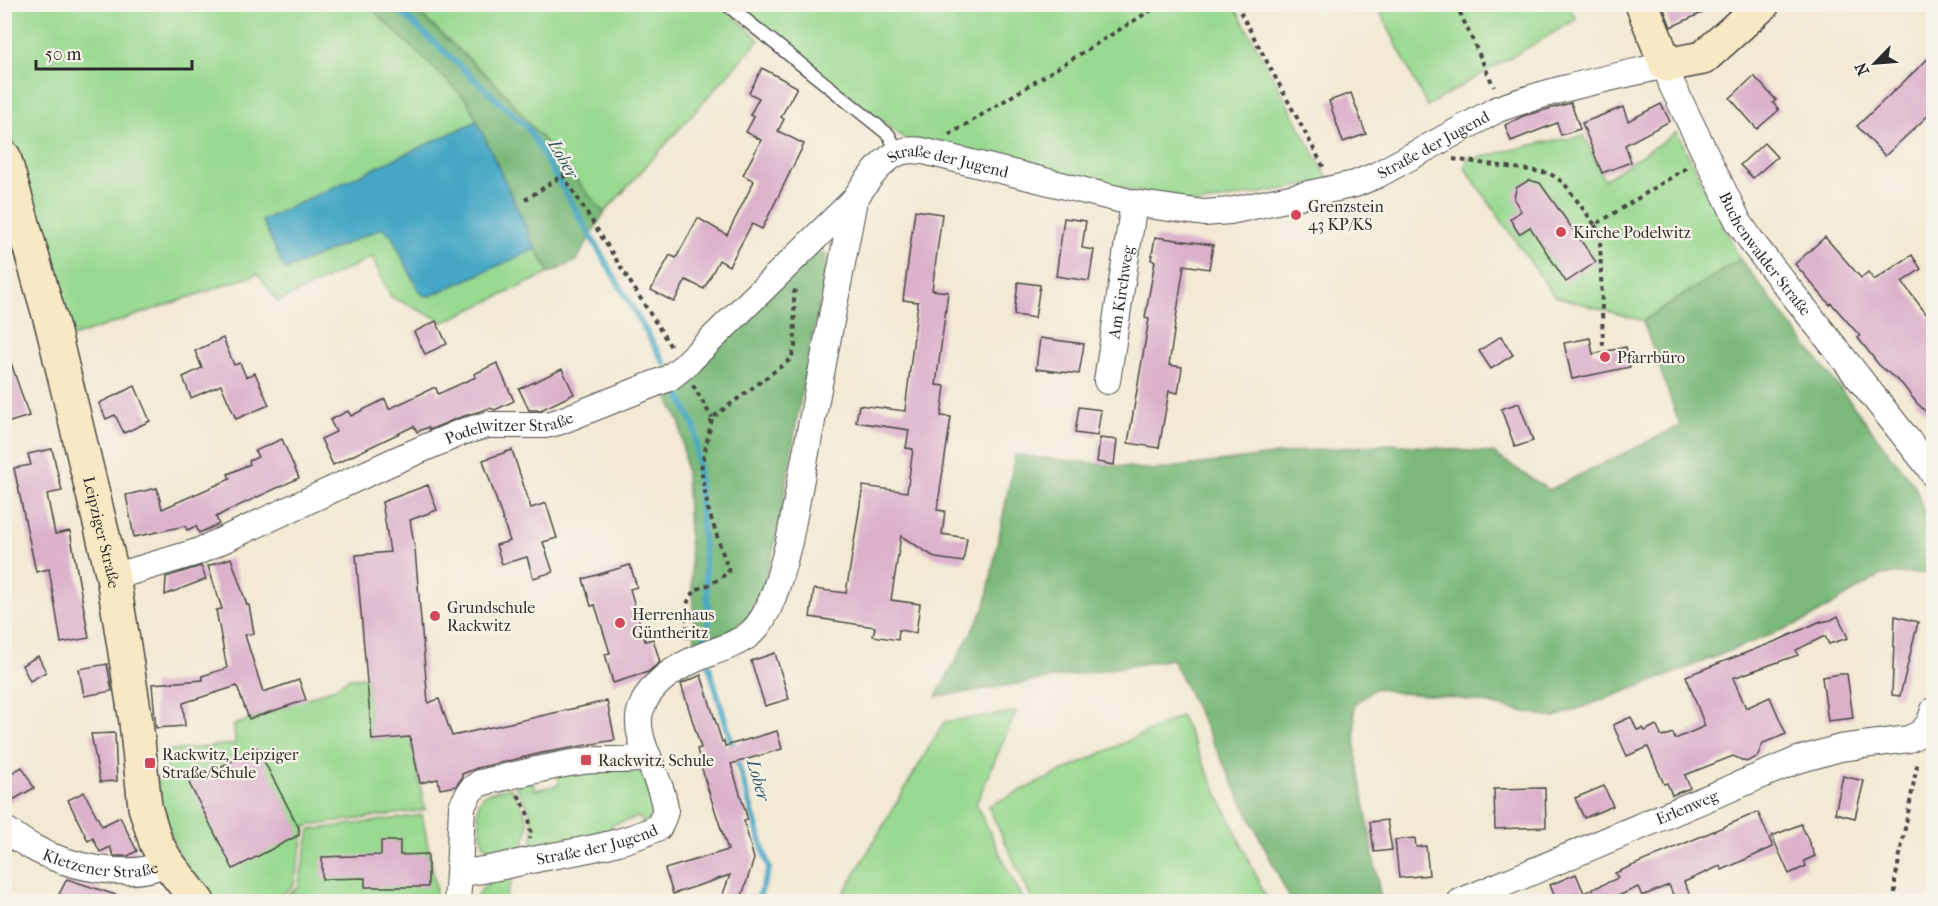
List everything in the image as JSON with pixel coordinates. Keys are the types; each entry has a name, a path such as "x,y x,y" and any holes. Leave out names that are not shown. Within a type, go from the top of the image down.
{"street":[{"name":"Buchenwalder Straße","path":"1642,4 1672,86 1738,221 1755,246 1934,475"},
{"path":"1666,65 1702,58 1763,4"},
{"name":"Straße der Jugend","path":"459,873 579,851 643,835 659,827 665,812 639,727 640,710 649,693 664,678 693,660 735,644 751,633 776,591 789,542 854,200 865,183 898,153 912,150 923,152 1134,203 1204,213 1230,211 1355,184 1377,176 1503,107 1548,92 1666,65"},
{"name":"Leipziger Straße","path":"4,157 21,234 53,330 112,577 136,722 145,807 156,843 167,862 198,902"},
{"name":"Podelwitzer Straße","path":"112,577 197,552 440,440 487,425 546,426 669,378 854,200"},
{"name":"Am Kirchweg","path":"1107,381 1134,203"},
{"path":"1921,734 1929,724 1934,710"},
{"name":"Erlenweg","path":"1460,902 1798,760 1840,748 1909,739 1921,734"},
{"path":"457,902 462,806 471,790 480,783 585,760 639,760 648,756"},
{"name":"Kletzener Straße","path":"4,829 33,848 51,856 94,868 127,872 148,869 167,862"}],"lane":[{"path":"726,4 889,135 898,153"}],"path":[{"path":"923,152 1161,4"},
{"path":"1236,4 1334,187"},
{"path":"1456,4 1503,107"},
{"path":"1595,225 1705,156"},
{"path":"1446,159 1549,173 1564,183 1595,225 1600,237 1603,346"},
{"path":"525,200 563,175 683,367 712,418"},
{"path":"693,660 688,646 686,605 694,590 711,584 729,572 708,509 701,469 712,418 791,359 795,346 794,293 799,282"},
{"path":"1895,902 1895,881 1921,734"},
{"path":"507,777 525,806 531,823 531,837 526,849 515,863"}],"green space":[{"path":"4,5 368,5 467,100 477,121 263,220 285,270 379,229 391,235 418,289 424,295 430,296 536,249 550,273 444,322 391,297 372,257 278,302 258,274 72,337 5,123"},
{"path":"368,5 410,5 498,86 604,213 576,261 550,273 536,249 467,100"},
{"path":"410,5 723,5 759,40 604,213 498,86"},
{"path":"731,5 1234,5 1329,181 1198,204 913,145"},
{"path":"1377,5 1567,5 1577,19 1427,106"},
{"path":"1677,132 1740,259 1643,321 1554,296 1465,168 1468,157 1477,158 1545,142 1584,136 1604,180"},
{"path":"817,252 826,254 823,288 807,360 779,526 765,584 748,617 723,636 695,643 686,473 680,424 665,392"},
{"path":"1740,259 1915,486 1933,539 1933,572 1881,575 1807,620 1662,678 1553,718 1480,702 1376,688 1354,704 1356,755 1381,901 1291,901 1172,659 936,697 985,607 1015,455 1155,470 1303,451 1390,444 1493,453 1549,490 1680,426 1643,321"},
{"path":"367,677 372,740 422,736 412,746 425,810 306,826 293,887 270,901 214,901 181,858 161,812 156,779 166,771 166,751 235,744 234,725 332,689 349,678"},
{"path":"1016,712 976,804 1023,901 839,901 944,722"},
{"path":"1181,716 1268,901 1033,901 988,806"},
{"path":"634,769 642,773 656,812 643,825 640,817 611,825 613,834 530,849 533,831 531,816 515,786 533,781 535,790 559,785 558,775"},
{"path":"510,787 525,813 528,830 526,838 514,857 495,858 483,844 478,812 479,802 485,794"},
{"path":"422,815 436,888 435,901 275,902 298,888 310,830"},
{"path":"514,876 504,901 474,902 485,887 495,881"}],"water":[{"path":"477,121 536,249 430,296 423,295 418,289 391,235 380,229 285,270 262,220"}],"building":[{"path":"1662,4 1722,4 1671,27"},
{"path":"1934,53 1934,110 1885,156 1857,126"},
{"path":"762,68 797,87 781,117 784,119 778,131 804,144 762,229 752,224 729,266 719,260 704,289 686,280 674,302 651,290 670,255 676,258 698,218 727,235 754,181 743,175 761,140 746,132 754,117 750,115 759,98 749,93"},
{"path":"1754,76 1776,100 1773,103 1779,110 1757,129 1730,98"},
{"path":"1351,93 1366,134 1343,142 1329,101"},
{"path":"1571,103 1580,129 1561,135 1557,123 1511,141 1505,125 1523,116"},
{"path":"1661,104 1670,121 1625,145 1631,162 1602,173 1582,123 1623,107 1628,121"},
{"path":"1764,143 1777,157 1753,178 1740,165"},
{"name":"Kirche Podelwitz","path":"1529,180 1540,183 1596,262 1566,282 1530,227 1519,234 1510,219 1521,211 1514,199 1516,188"},
{"path":"915,210 942,214 932,290 948,292 936,385 945,386 941,416 951,417 937,510 945,511 942,534 967,538 963,562 936,558 901,536 891,600 920,604 916,633 899,630 898,640 873,636 875,627 810,617 814,589 846,593 863,486 907,492 913,449 906,448 909,430 856,422 859,405 905,411 918,302 903,300"},
{"path":"1064,218 1086,221 1082,248 1094,250 1089,281 1056,276"},
{"path":"1155,237 1213,245 1209,269 1184,265 1169,365 1182,367 1178,393 1169,391 1159,448 1128,443 1149,319 1145,318 1155,261 1151,260"},
{"path":"1825,237 1861,278 1868,272 1874,280 1912,255 1921,269 1902,282 1934,324 1934,420 1902,384 1879,365 1858,338 1860,336 1795,264"},
{"path":"1018,282 1040,285 1035,318 1014,315"},
{"path":"436,321 447,344 425,354 414,332"},
{"path":"1501,336 1513,355 1491,369 1479,351"},
{"path":"223,338 234,365 240,363 246,377 255,373 269,405 236,419 221,385 191,398 183,377 202,368 195,351"},
{"path":"1040,338 1084,344 1079,374 1036,369"},
{"path":"1590,338 1593,354 1626,347 1630,367 1572,379 1564,343"},
{"path":"7,351 29,416 4,424 4,352"},
{"path":"497,363 514,401 495,410 490,408 429,430 428,427 417,432 414,426 333,465 321,439 336,432 330,420 348,411 351,416 385,399 389,409 433,388 436,388 438,394 476,377 474,374"},
{"path":"562,369 574,394 541,410 529,410 519,389"},
{"path":"135,386 150,421 124,433 115,415 106,419 99,403"},
{"path":"1519,403 1533,441 1515,447 1501,409"},
{"path":"1079,407 1101,410 1097,436 1075,433"},
{"path":"1100,438 1117,440 1114,465 1097,462"},
{"path":"282,439 299,478 225,512 216,517 219,524 199,533 196,526 187,530 185,526 134,537 126,495 157,488 162,509 230,479 228,474 250,464 249,461 258,457 255,451"},
{"path":"52,449 62,491 47,494 55,534 70,531 89,638 61,643 49,569 36,572 14,468 31,465 28,454"},
{"path":"512,450 531,508 546,503 557,538 543,542 553,572 533,578 527,557 502,564 496,545 510,541 483,460"},
{"path":"428,485 437,510 410,520 415,550 428,703 439,699 452,736 607,701 615,740 477,768 462,774 456,786 440,789 438,779 420,783 410,737 372,740 356,555 390,552 382,502"},
{"path":"231,558 247,605 249,605 254,633 245,635 263,692 299,680 306,700 249,719 237,686 183,703 185,726 156,728 152,684 203,680 202,676 227,668 216,610 222,609 208,566"},
{"name":"Herrenhaus Güntheritz","path":"630,565 637,587 630,589 645,641 653,639 660,662 648,672 613,683 605,654 610,653 595,605 591,606 583,579"},
{"path":"201,566 206,579 165,595 166,577"},
{"path":"1838,616 1848,638 1829,644 1825,636 1796,650 1798,655 1733,678 1746,708 1770,697 1786,734 1763,743 1757,757 1746,762 1733,756 1685,775 1690,788 1672,795 1667,783 1664,784 1648,747 1627,756 1613,725 1631,717 1637,730 1643,728 1645,731 1656,725 1662,737 1673,733 1675,739 1705,726 1686,676"},
{"path":"1895,616 1918,622 1900,696 1892,695"},
{"path":"775,653 789,699 765,706 751,661"},
{"path":"38,656 46,672 30,681 22,665"},
{"path":"107,664 112,691 84,696 79,669"},
{"path":"1847,674 1853,718 1828,721 1822,677"},
{"path":"701,675 725,746 777,731 782,749 731,764 748,820 744,821 754,859 740,902 720,902 730,875 673,894 665,869 728,850 705,780 697,749 701,748 681,684"},
{"path":"115,733 117,781 100,782 91,734"},
{"path":"257,748 299,828 299,835 233,869 189,783"},
{"path":"22,767 34,788 4,805 4,777"},
{"path":"1843,776 1864,781 1855,818 1835,813"},
{"path":"1604,786 1613,806 1584,818 1575,798"},
{"path":"1545,788 1546,827 1495,829 1494,789"},
{"path":"84,792 102,826 120,817 137,851 128,856 114,856 110,847 100,852 93,838 88,841 68,800"},
{"path":"1758,812 1773,847 1722,870 1720,866 1684,882 1693,902 1676,902 1669,885 1642,896 1638,887 1605,902 1557,902 1550,885 1576,874 1584,893 1618,878 1615,873"},
{"path":"1387,820 1392,850 1374,852 1370,822"},
{"path":"1801,824 1815,856 1804,861 1806,866 1789,874 1772,836"},
{"path":"1415,838 1416,847 1426,846 1429,875 1399,878 1395,840"},
{"path":"381,841 400,841 400,855 428,854 428,887 365,887 365,878 322,879 322,857 381,855"},
{"path":"67,879 125,898 124,902 55,902"}],"waterway":[{"name":"Lober","path":"392,4 527,127 665,364"},
{"name":"Lober","path":"675,385 695,428 709,621 704,643"},
{"name":"Lober","path":"709,666 769,869 757,902"}],"railway":[{"path":"1923,902 1934,897"}],"place":[{"name":"Grenzstein 43 KP/KS","path":"1296,215"},
{"name":"Kirche Podelwitz","path":"1561,232"},
{"name":"Pfarrbüro","path":"1605,357"},
{"name":"Grundschule Rackwitz","path":"435,616"},
{"name":"Herrenhaus Güntheritz","path":"620,623"},
{"name":"Rackwitz, Schule","path":"586,760"},
{"name":"Rackwitz, Leipziger Straße/Schule","path":"150,763"}]}
